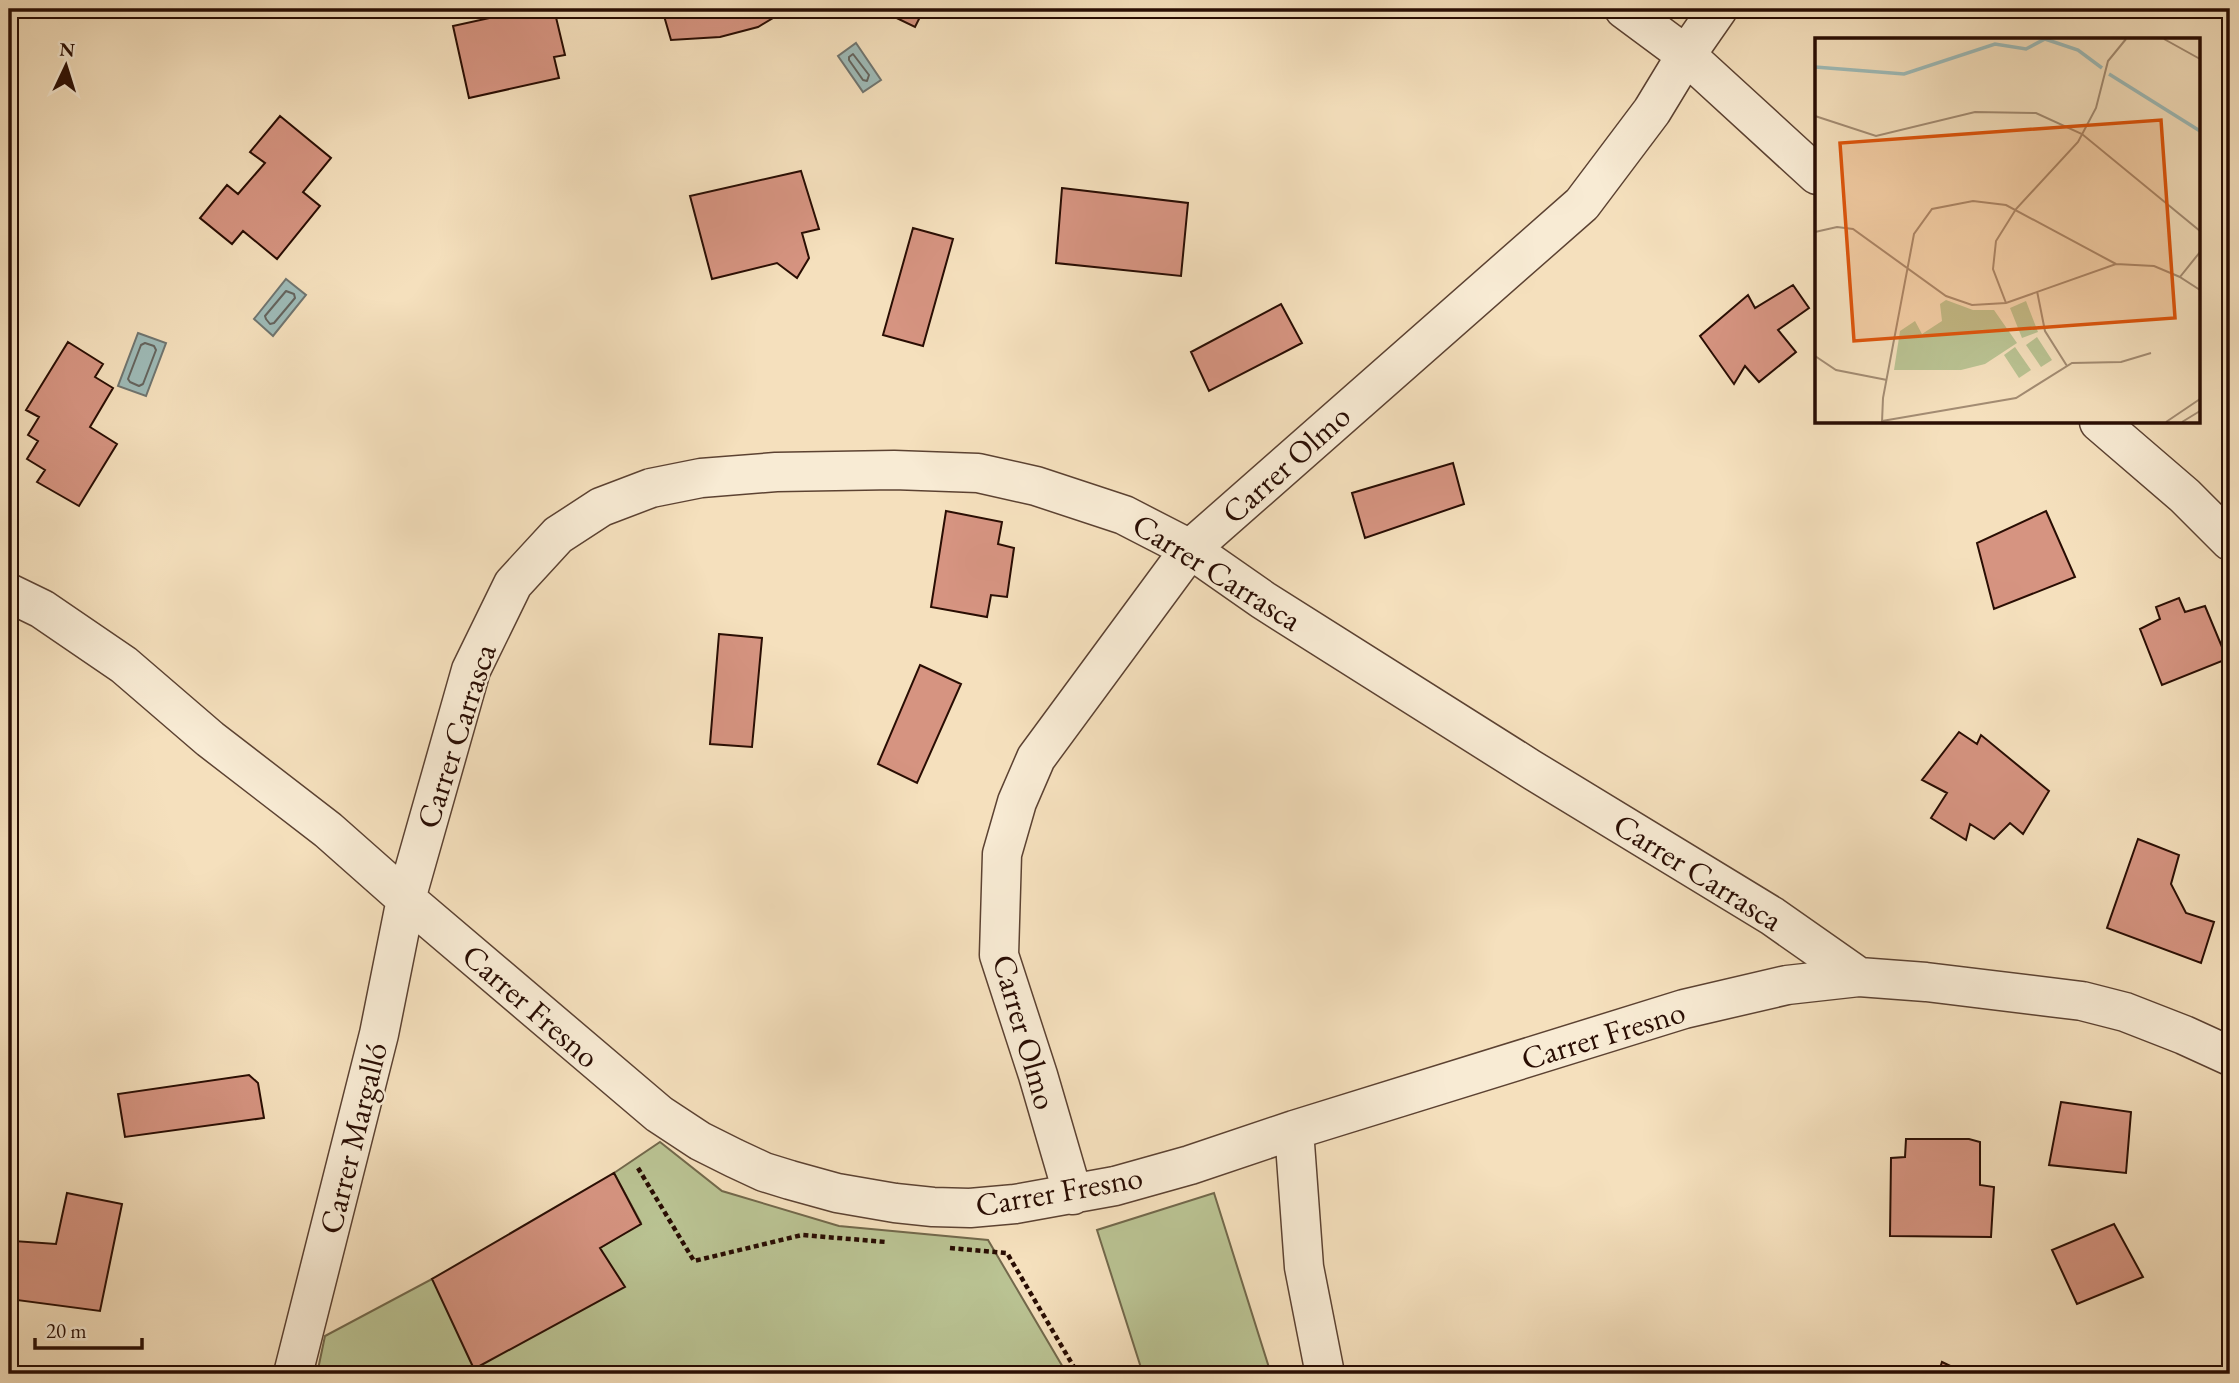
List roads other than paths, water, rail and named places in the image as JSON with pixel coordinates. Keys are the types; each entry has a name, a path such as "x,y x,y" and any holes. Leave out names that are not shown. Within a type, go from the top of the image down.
{"street":[{"path":"1624,9 1686,55 1815,173"},
{"name":"Carrer Olmo","path":"1073,1195 999,955 1002,854 1017,802 1036,758 1190,549 1582,204 1652,111 1718,9"},
{"path":"2101,424 2185,496 2230,541"},
{"name":"Carrer Carrasca","path":"406,900 471,670 513,584 558,535 601,507 650,488 701,478 776,472 894,470 978,473 1036,486 1124,514 1190,549 1263,600 1529,768 1772,916 1859,977"},
{"name":"Carrer Fresno","path":"9,593 42,609 124,664 210,739 328,830 406,900 659,1114 699,1140 764,1172 837,1193 933,1207 970,1208 1073,1195 1190,1165 1294,1129 1684,1009 1787,985 1859,977 1926,982 2082,1001 2125,1012 2230,1056"},
{"name":"Carrer Margalló","path":"293,1374 379,1034 406,900"},
{"path":"1294,1129 1304,1267 1325,1374"}],"water":[{"path":"856,43 881,80 863,92 838,56"},
{"path":"286,279 306,295 273,336 254,319"},
{"path":"138,333 166,343 146,396 118,386"}]}
